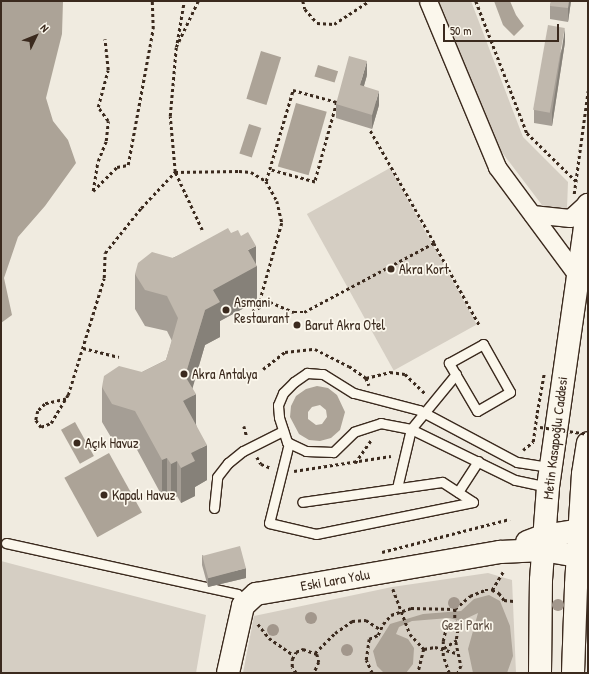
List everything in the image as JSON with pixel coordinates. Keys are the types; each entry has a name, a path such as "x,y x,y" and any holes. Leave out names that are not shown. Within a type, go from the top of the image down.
{"main road":[{"name":"Metin Kasapoğlu Caddesi","path":"540,673 543,543 549,477 588,203"},
{"path":"573,673 583,556 583,474 588,443"},
{"name":"Eski Lara Yolu","path":"248,612 256,594 389,571 502,561 543,543 584,530"},
{"path":"543,543 583,556"},
{"path":"228,673 248,612"}],"street":[{"path":"428,1 497,167 577,275"},
{"path":"532,214 570,218 588,203"}],"lane":[{"path":"483,344 510,392 477,411 456,374 449,363 483,344"},
{"path":"307,373 323,374 354,393 425,413 517,462 549,477 515,480 411,429 381,423 354,432 333,452 306,451 289,443 283,431 278,405 283,393 307,373"},
{"path":"397,488 411,429 456,374"},
{"path":"214,508 217,477 228,463 243,451 283,431"},
{"path":"289,443 269,523 316,534 473,502 442,482 302,502"},
{"path":"458,492 478,461"},
{"path":"6,543 237,594 248,612"}],"path":[{"path":"105,40 108,70 98,107 108,121 106,141 98,162 92,191 117,167 128,165 153,30 152,1"},
{"path":"184,1 176,47 170,116 175,172 202,230"},
{"path":"176,47 198,1"},
{"path":"303,1 305,10 317,23 334,24 369,1"},
{"path":"476,1 527,133 576,181"},
{"path":"266,181 271,170 293,90 337,102 315,182 271,170"},
{"path":"370,131 480,326"},
{"path":"66,399 45,404 38,411 36,420 41,427 51,423 66,399 104,278 105,253 141,208 175,172 251,172 266,181 277,201 282,223 258,308"},
{"path":"252,311 270,302 294,312 304,312 434,243"},
{"path":"83,348 119,358"},
{"path":"540,427 588,434"},
{"path":"492,590 502,561"},
{"path":"389,571 401,613 410,634 424,649 444,649 456,653"},
{"path":"372,673 366,660 369,639 378,635 380,629 391,616 411,608 422,607 455,609 470,596 492,590 499,593 504,600 514,601"},
{"path":"449,673 443,656 444,634 455,621 455,609"},
{"path":"248,612 270,638 293,655"},
{"path":"316,653 335,633 352,621 366,620 380,629"},
{"path":"455,621 459,624 456,653 461,666 458,673"},
{"path":"444,649 457,640"},
{"path":"296,673 291,663 293,655 303,649 316,653"},
{"path":"418,673 424,649"},
{"path":"316,653 319,662 316,672"}],"green space":[{"path":"437,1 471,1 523,137 568,182 567,209 545,209 485,130"},
{"name":"Akra Kort","path":"390,168 477,325 394,371 307,214"},
{"path":"1,561 206,615 196,673 1,673"},
{"name":"Gezi Parkı","path":"488,573 512,580 516,673 243,673 254,616 392,587"}],"shaded area":[{"path":"1,1 63,1 62,34 46,98 53,121 68,140 76,163 45,206 18,237 4,278 12,315 1,323"},
{"path":"494,1 510,1 516,15 524,26 514,36 503,25"},
{"path":"261,51 281,57 266,105 246,99"},
{"path":"318,65 338,71 335,83 314,76"},
{"path":"296,103 327,112 309,175 278,166"},
{"path":"249,124 261,128 252,157 239,153"},
{"path":"317,386 328,388 337,395 345,412 340,430 331,438 320,441 309,440 299,434 290,417 291,406 296,396 306,389","holes":["320,405 326,410 327,417 322,424 316,425 308,419 308,412 312,407"]},
{"name":"Açık Havuz","path":"75,422 94,456 80,464 61,430"},
{"name":"Kapalı Havuz","path":"109,453 142,512 97,537 64,478"},
{"path":"489,595 500,601 510,626 513,656 507,673 473,673 468,649 478,613 461,621 449,618 412,621 399,627 396,634 408,639 414,648 413,664 406,673 384,673 377,666 373,651 390,624 423,614 461,611 474,599"}],"building":[{"path":"551,1 569,1 568,8 550,6"},
{"path":"548,25 565,28 550,113 533,110"},
{"path":"349,56 367,61 360,85 379,91 372,115 336,104"},
{"path":"228,228 231,233 238,230 241,236 248,232 256,246 248,250 257,266 213,290 220,302 205,310 185,376 196,394 183,401 207,445 191,453 195,461 181,468 177,461 171,464 167,458 162,460 135,411 112,404 102,387 104,376 119,366 142,372 166,360 178,318 167,296 145,290 135,274 138,263 152,252 173,258"},
{"path":"240,546 246,568 208,578 202,556"}],"place":[{"name":"Akra Kort","path":"391,269"},
{"name":"Asmani Restaurant","path":"226,310"},
{"name":"Barut Akra Otel","path":"297,325"},
{"name":"Akra Antalya","path":"184,374"},
{"name":"Açık Havuz","path":"77,443"},
{"name":"Kapalı Havuz","path":"104,495"}]}
